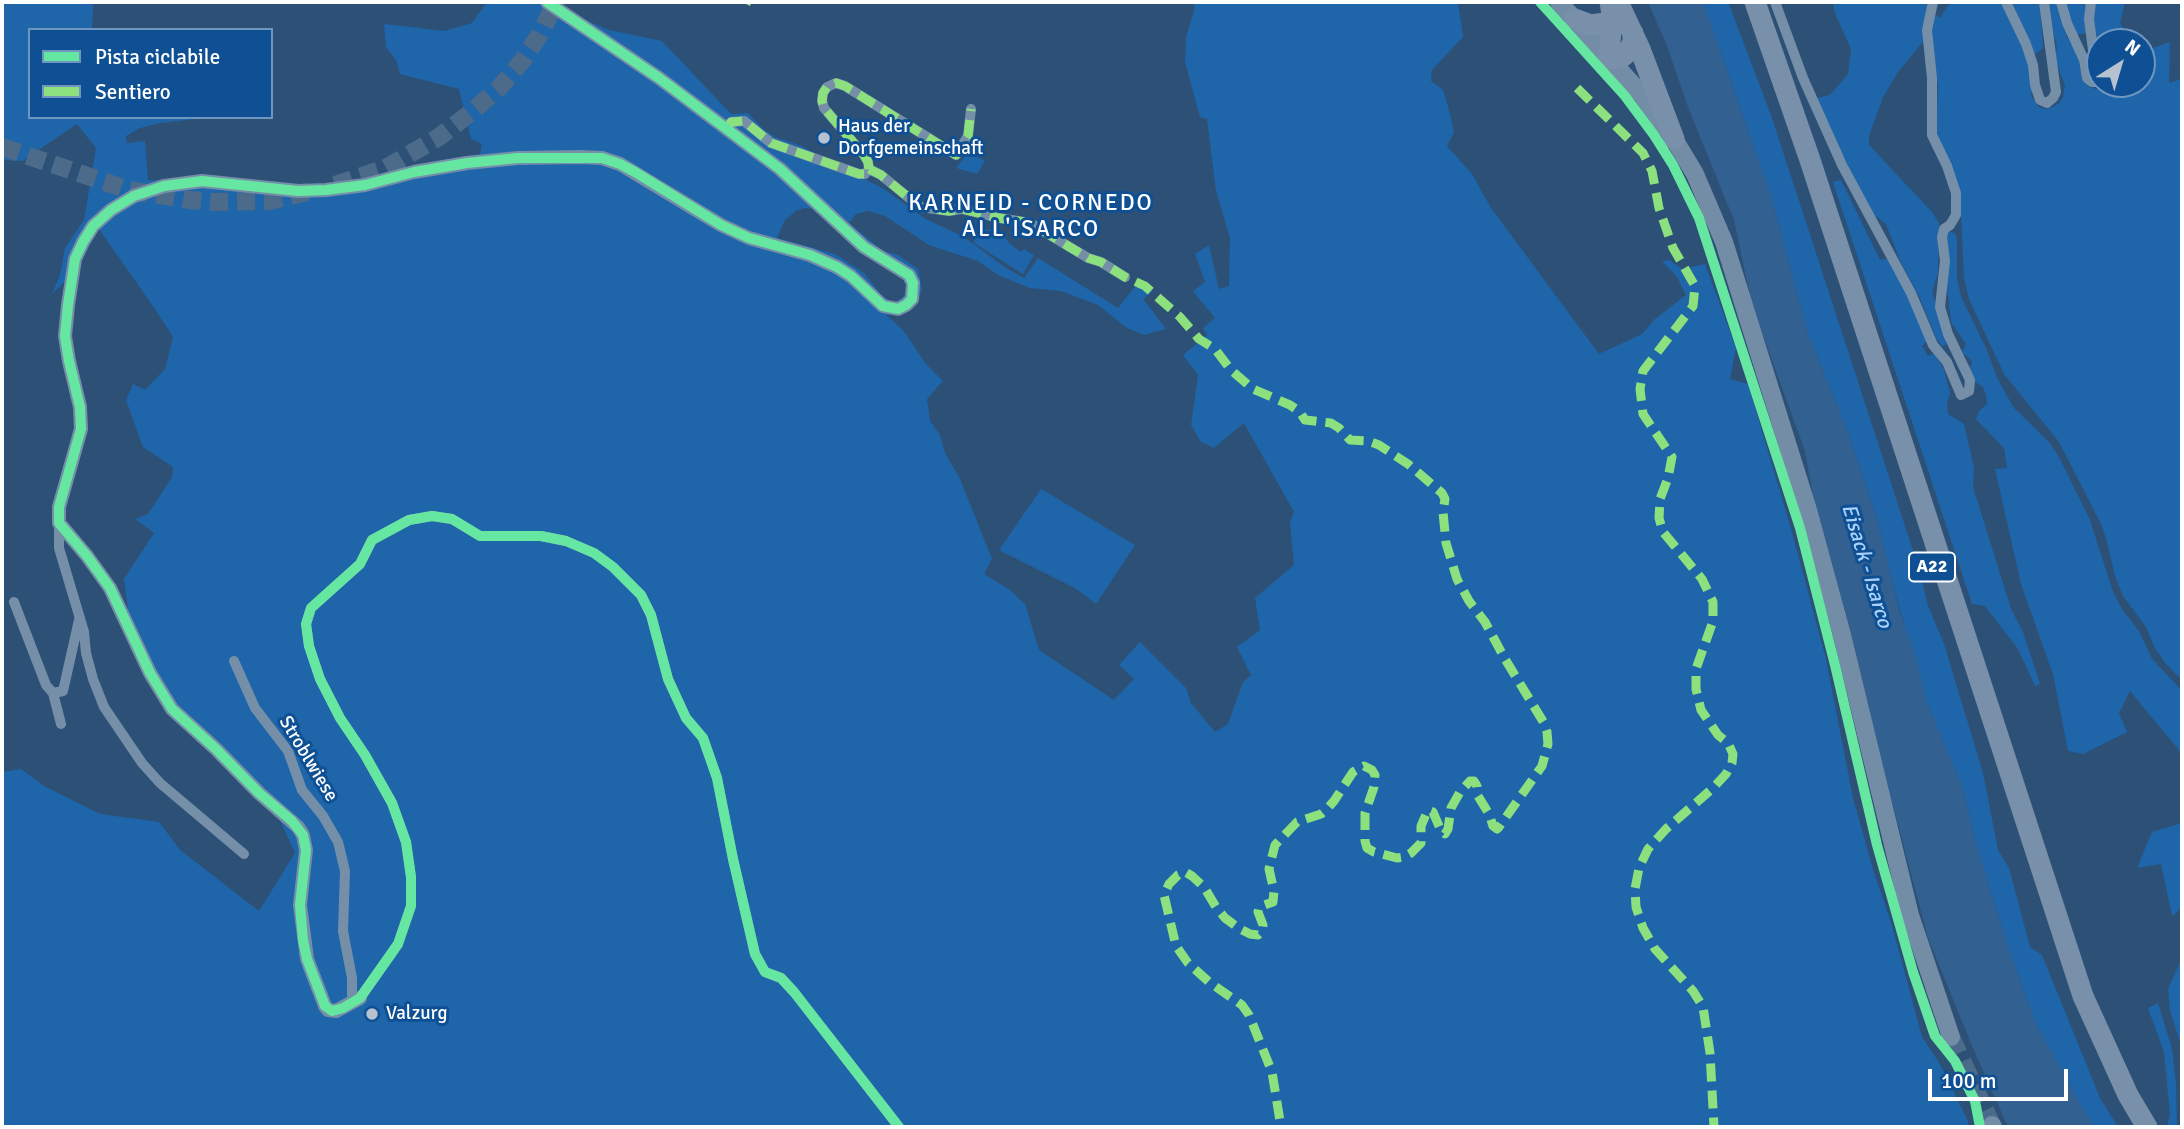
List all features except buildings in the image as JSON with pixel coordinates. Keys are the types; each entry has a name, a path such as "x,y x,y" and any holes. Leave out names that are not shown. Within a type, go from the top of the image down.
{"highway":[{"name":"A22","path":"1743,2 1813,203 2056,954 2102,1070 2132,1127"},
{"name":"A22","path":"1755,2 1858,304 2071,960 2096,1028 2128,1095 2147,1127"},
{"path":"1574,19 1591,25 1613,8"},
{"path":"1613,8 1633,33 1674,139"},
{"path":"1613,8 1609,58 1620,58 1628,52 1633,42 1633,33"}],"main road":[{"path":"1559,2 1642,95 1674,139 1695,174 1724,242 1808,510 1839,622 1910,915 1951,1037"}],"street":[{"path":"244,854 160,782 142,763 104,707 93,679 84,632 59,548 59,507 81,429 80,407 65,336 75,259 93,226 111,210 134,196 164,186 202,181 298,191 326,190 365,185 414,172 467,163 518,158 602,158 635,172 721,226 810,255 837,267 851,276 883,306 898,309 912,299 914,290 909,275 864,247 780,169 659,78 547,2"},
{"path":"1775,2 1803,78 1842,165 1911,293 1933,345 1947,362 1961,396 1969,391 1970,380 1948,334 1940,307 1945,261 1941,237 1956,215 1956,193 1932,135 1932,78 1927,30 1933,2"},
{"path":"2006,2 2034,65 2035,85 2040,100 2047,103 2056,92 2044,2"},
{"path":"2061,2 2067,23 2084,60 2086,72"},
{"path":"2090,28 2091,2"},
{"path":"728,128 731,122 744,121 772,143 865,174 869,169 864,155 824,108 823,93 827,87 835,83 845,86 956,155 968,136 971,109"},
{"path":"869,169 881,175 920,207 949,211 962,209 1030,223 1125,277"},
{"path":"59,523 110,588 150,673 172,709 292,821 303,835 306,850 300,918 307,959 325,1006 328,1010 336,1011 358,1000 398,944 411,906 411,877 406,842 392,803 340,718 320,679 309,646 306,624 311,608 360,564 372,540 409,520 432,516 452,519 480,536 541,536 566,541 593,552 613,567 641,595 651,615 668,679 686,718 702,738 717,778 755,954 765,972 781,978 794,992 899,1127"},
{"path":"14,602 46,685 52,693 61,724"},
{"path":"52,693 63,691 80,617"},
{"name":"Stroblwiese","path":"234,661 255,708 288,751 302,790 323,816 338,842 345,871 343,931 352,978 352,996 358,1000"}],"shaded area":[{"path":"2,2 93,3 92,28 28,28 28,119 194,119 140,128 126,136 127,143 145,141 148,180 320,187 480,154 482,144 471,139 459,89 400,74 396,60 386,47 384,24 444,31 472,23 487,2 558,2 583,19 609,30 662,41 731,114 748,113 775,137 801,146 884,189 924,218 964,237 1024,278 1038,258 1118,308 1138,283 1153,291 1143,299 1166,329 1144,335 1127,328 1098,305 1061,291 1030,288 998,275 978,261 929,245 885,216 868,211 856,214 849,223 883,251 898,255 918,269 922,290 918,300 905,313 886,315 903,330 926,364 943,381 927,399 930,421 940,435 945,453 960,479 992,559 984,574 1010,590 1025,604 1039,650 1114,700 1134,679 1119,665 1140,642 1186,688 1191,703 1215,732 1228,724 1243,682 1251,675 1237,647 1260,630 1255,598 1294,565 1290,522 1294,512 1244,423 1214,448 1201,442 1191,425 1198,375 1183,355 1207,335 1203,328 1215,318 1193,291 1205,282 1195,254 1209,245 1219,289 1229,286 1230,238 1216,191 1207,119 1200,117 1185,62 1186,37 1195,8 1192,2 1458,2 1463,37 1432,70 1431,81 1443,90 1448,106 1454,132 1447,146 1472,174 1491,208 1599,354 1642,334 1655,319 1686,295 1677,277 1662,261 1669,260 1682,269 1705,264 1736,348 1730,379 1748,384 1790,525 1826,659 1853,798 1891,922 1922,1037 1940,1064 1968,1121 1968,1127 2,1127 2,772 21,769 44,786 100,814 159,822 180,850 259,911 295,853 273,805 221,754 150,673 129,617 124,579 154,533 135,519 148,514 172,477 173,467 143,447 126,400 133,384 145,390 165,369 173,337 99,229 87,246 80,267 52,294 60,275 65,248 84,220 96,148 77,124 22,161 2,160","holes":["804,208 817,209 906,281 906,292 894,303 882,296 864,273 835,254 777,238 785,220 796,211"]},
{"path":"1703,2 1728,2 1771,115 1920,572 1928,606 1944,644 1983,773 1998,850 2009,868 2030,947 2042,955 2100,1098 2118,1127 2093,1127 2036,1024 2008,948 1975,840 1963,789 1927,703 1891,578 1878,521 1847,430 1808,334 1771,196"},
{"path":"1833,2 1929,2 1925,39 1898,72 1883,97 1869,136 1869,145 1932,212 1939,223 1938,273 1932,291 1947,339 1946,345 1942,346 1936,338 1886,224 1873,214 1845,161 1817,98 1830,95 1848,74 1851,49 1834,11"},
{"path":"2002,2 2031,68 2031,96 2039,107 2045,109 2059,103 2065,85 2054,57 2057,50 2056,41 2051,30 2046,2 2057,2 2067,37 2078,54 2082,78 2086,83 2086,98 2156,98 2156,47 2170,42 2169,83 2182,79 2182,680 2166,664 2146,627 2123,596 2100,522 2059,442 2004,374 1969,299 1964,278 1960,191 1936,132 1938,86 1929,29 1933,13 1940,18 1949,4"},
{"path":"2012,2 2040,2 2043,48 2034,55"},
{"path":"2064,2 2086,2 2086,33 2076,35"},
{"path":"2093,2 2125,2 2120,23 2123,28 2094,28"},
{"path":"969,152 985,161 977,174 956,168"},
{"path":"1841,180 1880,260 1887,259 1901,282 1927,341 1922,346 1928,356 1935,353 1944,370 1950,393 1948,414 1964,424 1974,468 1973,487 2011,609 2023,632 2040,684 2035,686 2018,649 1985,606 1972,604 1833,182"},
{"path":"981,228 1001,233 1021,252 1024,249 1034,255 1023,274 974,243"},
{"path":"1950,231 1957,239 1957,278 1961,297 1998,380 2014,408 2049,442 2059,457 2090,520 2113,592 2139,631 2152,659 2182,691 2182,757 2130,691 2119,713 2127,732 2083,754 2068,751 2053,674 2021,584 1995,469 2007,468 2004,448 1976,419 1979,411 1987,404 1986,395 1983,387 1974,381 1969,371 1972,361 1962,352 1966,344 1951,322 1945,236"},
{"path":"1041,489 1135,545 1096,604 1075,588 999,550"},
{"path":"2182,823 2182,908 2172,916 2161,864 2137,868 2152,832"},
{"path":"2182,958 2182,1059 2180,1042 2170,1011 2168,989"},
{"path":"2158,1003 2172,1049 2177,1127 2167,1127 2170,1115 2164,1052 2148,1008"}],"water":[{"name":"Eisack - Isarco","path":"1648,2 1703,2 1771,196 1808,334 1847,430 1878,521 1891,578 1916,657 1927,703 1963,789 1975,840 2008,948 2036,1024 2093,1127 2008,1127 1928,938 1817,518 1805,451 1752,305 1734,220"}],"tunnel":[{"path":"335,185 386,168 439,137 474,110 499,88 523,60 556,2"},
{"path":"2,147 129,190 190,200 269,201 308,192"},
{"path":"1951,1037 1992,1125"}],"marked path":[{"path":"869,169 864,155 824,108 823,93 827,87 836,83 845,86 956,155 968,136 971,109"},
{"path":"1577,88 1643,153 1652,171 1659,208 1673,248 1695,286 1693,306 1643,371 1640,389 1643,414 1672,457 1660,499 1659,518 1663,532 1702,579 1713,602 1713,621 1696,669 1696,689 1701,710 1718,735 1728,743 1733,754 1726,774 1648,849 1639,868 1635,889 1636,907 1643,928 1655,949 1693,991 1703,1007 1710,1053 1714,1127"},
{"path":"728,128 731,122 744,121 771,143 859,174 865,174 869,169"},
{"path":"869,169 881,175 920,207 949,211 962,209 1030,223 1088,258 1101,262 1145,286 1180,317 1199,339 1215,349 1231,370 1253,389 1290,405 1300,412 1305,420 1331,423 1350,440 1379,445 1408,464 1442,493 1445,499 1443,512 1446,543 1457,579 1544,723 1548,744 1542,766 1497,829 1478,796 1477,786 1474,781 1470,781 1451,808 1445,834 1433,812 1428,810 1421,826 1421,843 1404,857 1397,858 1367,848 1365,813 1375,775 1364,766 1353,772 1327,809 1321,814 1297,822 1275,845 1269,869 1274,891 1273,902 1259,907 1263,925 1258,935 1240,929 1225,918 1204,887 1192,876 1185,872 1169,884 1164,895 1176,946 1188,963 1209,982 1242,1005 1249,1015 1272,1072 1281,1127"}],"cycle path":[{"path":"547,2 659,78 780,169 864,247 909,275 913,283 912,299 898,309 883,306 851,276 837,267 810,255 749,238 721,225 635,172 602,158 518,158 467,163 414,172 365,185 326,190 298,191 202,181 164,186 134,196 111,210 93,226 75,259 65,336 80,407 81,429 59,507 59,523 110,588 150,673 172,709 292,821 303,835 306,850 300,905 303,940 307,959 325,1006 332,1011 360,998 398,944 411,906 411,877 406,842 392,803 340,718 320,679 309,646 306,624 311,608 360,564 372,540 409,520 432,516 452,519 480,536 541,536 566,541 594,553 613,567 641,595 651,615 668,679 686,718 703,738 717,778 755,954 765,972 781,978 794,992 899,1127"},
{"path":"1540,2 1625,96 1654,135 1673,165 1699,218 1800,528 1877,845 1913,972 1935,1036 1955,1061 1975,1101 1980,1127"}],"place":[{"name":"Haus der Dorfgemeinschaft","path":"824,138"},
{"name":"Valzurg","path":"372,1014"}],"district":[{"name":"KARNEID - CORNEDO ALL'ISARCO","path":"1031,217"}]}
